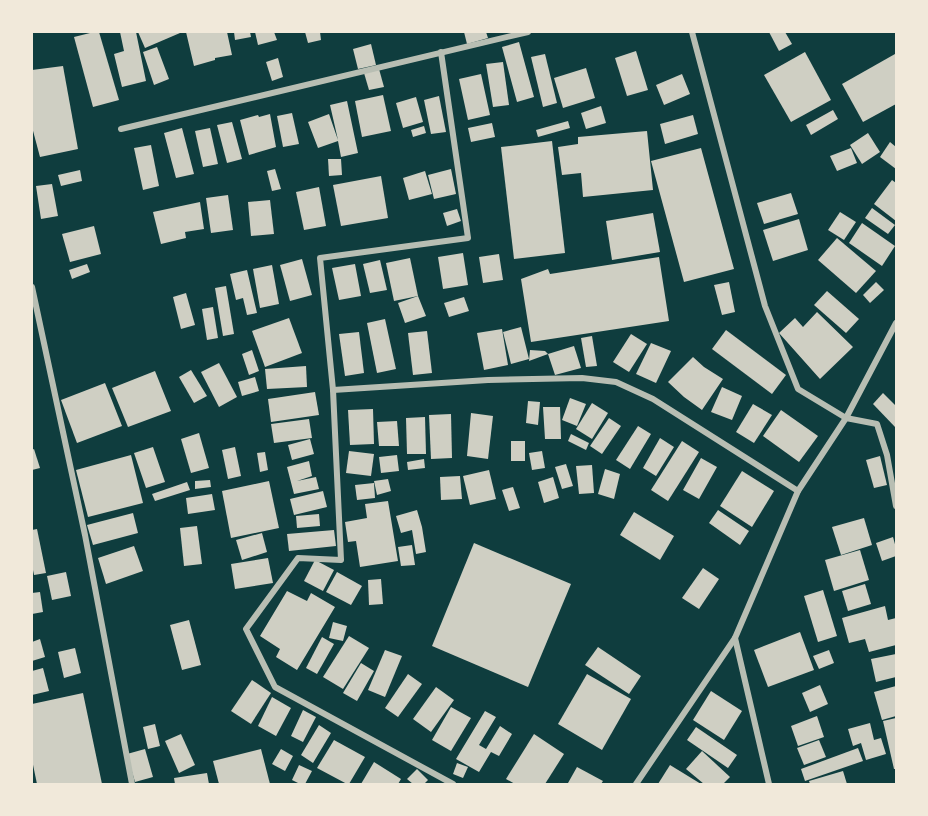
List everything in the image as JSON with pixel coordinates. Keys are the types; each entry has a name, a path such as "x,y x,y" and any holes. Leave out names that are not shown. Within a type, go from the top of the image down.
{"street":[{"path":"121,129 528,32"},
{"path":"692,32 765,306 798,389 846,418 877,424 887,455 897,506"},
{"path":"441,52 468,238 320,258 333,390 341,560 298,558 246,629 275,687 453,784"},
{"path":"32,287 85,535 132,784"},
{"path":"636,784 735,638 798,491 846,418 897,323"},
{"path":"333,390 519,379 582,378 616,382 653,399 798,491"},
{"path":"735,638 769,784"}],"building":[{"path":"99,32 119,100 93,107 74,37"},
{"path":"120,32 136,32 146,81 122,87 114,54 124,51"},
{"path":"138,32 179,32 180,33 145,48"},
{"path":"186,32 227,32 232,55 215,58 215,60 194,66"},
{"path":"234,32 250,32 251,37 235,40"},
{"path":"255,32 274,32 277,40 258,45"},
{"path":"305,32 320,32 321,40 308,43"},
{"path":"464,32 486,32 488,38 467,44"},
{"path":"769,32 785,32 792,44 779,51"},
{"path":"519,42 534,97 517,102 502,47"},
{"path":"371,44 376,65 358,69 353,49"},
{"path":"157,47 169,79 154,85 143,52"},
{"path":"636,51 648,90 627,96 615,58"},
{"path":"805,52 831,100 791,122 764,75"},
{"path":"545,54 557,103 543,107 531,57"},
{"path":"895,54 896,104 863,122 842,84"},
{"path":"278,58 283,77 272,81 266,62"},
{"path":"503,62 509,105 493,107 486,64"},
{"path":"63,66 78,149 40,157 32,127 32,70"},
{"path":"586,68 595,98 563,108 554,78"},
{"path":"379,69 384,87 369,90 364,73"},
{"path":"481,74 490,115 468,120 459,79"},
{"path":"682,74 690,94 664,105 656,85"},
{"path":"383,95 391,131 362,137 355,101"},
{"path":"439,96 446,132 431,134 424,100"},
{"path":"416,97 423,122 403,128 396,103"},
{"path":"347,101 358,153 341,157 338,141 318,148 308,122 329,114 338,140 330,105"},
{"path":"601,106 606,123 586,129 581,113"},
{"path":"833,110 838,119 811,135 806,125"},
{"path":"292,113 299,144 283,147 277,116"},
{"path":"270,114 276,147 249,155 240,120"},
{"path":"693,115 698,134 665,144 660,124"},
{"path":"568,121 570,128 538,137 536,130"},
{"path":"232,122 242,159 227,163 217,125"},
{"path":"492,123 495,137 471,142 468,128"},
{"path":"424,126 426,133 413,137 411,130"},
{"path":"182,128 194,174 176,178 164,133"},
{"path":"210,128 218,164 203,167 195,131"},
{"path":"647,131 653,190 583,197 581,173 562,175 558,147 578,144 578,137"},
{"path":"868,133 880,152 862,164 850,145"},
{"path":"552,141 565,253 514,259 501,147"},
{"path":"890,142 896,147 896,169 880,157"},
{"path":"151,145 159,186 143,190 134,148"},
{"path":"701,148 734,269 684,282 651,161"},
{"path":"851,148 857,163 837,171 830,156"},
{"path":"328,159 341,159 342,175 329,176"},
{"path":"275,169 281,189 272,191 267,171"},
{"path":"451,169 456,194 434,199 428,175"},
{"path":"80,170 82,181 61,186 58,175"},
{"path":"425,171 432,194 409,200 403,178"},
{"path":"381,176 388,218 341,226 333,185"},
{"path":"892,180 896,183 896,221 874,204"},
{"path":"52,184 58,216 41,219 36,186"},
{"path":"319,187 326,226 304,230 296,192"},
{"path":"791,193 798,214 764,224 757,203"},
{"path":"228,195 233,230 211,233 206,198"},
{"path":"270,200 274,234 251,236 248,202"},
{"path":"200,202 204,229 185,232 186,238 161,244 153,212"},
{"path":"872,208 895,225 888,234 865,218"},
{"path":"457,209 461,221 447,226 443,213"},
{"path":"840,212 856,222 844,240 828,230"},
{"path":"653,213 660,252 612,260 606,221"},
{"path":"799,219 808,250 773,261 763,230"},
{"path":"862,223 895,246 882,266 849,243"},
{"path":"94,226 101,254 70,262 62,234"},
{"path":"837,238 876,271 856,293 818,260"},
{"path":"463,253 468,285 443,289 438,257"},
{"path":"499,254 503,280 483,283 479,257"},
{"path":"659,257 669,321 531,342 521,279 548,269 550,274"},
{"path":"410,258 418,296 394,301 386,263"},
{"path":"302,259 312,295 290,301 280,265"},
{"path":"380,260 387,290 370,293 363,264"},
{"path":"87,264 90,272 72,279 69,270"},
{"path":"355,264 361,296 339,300 332,268"},
{"path":"272,265 279,304 260,308 253,269"},
{"path":"247,270 257,313 247,315 243,298 236,300 230,274"},
{"path":"729,282 735,312 722,315 714,285"},
{"path":"876,282 884,290 870,303 863,295"},
{"path":"226,286 234,334 223,336 215,288"},
{"path":"827,291 859,319 846,333 814,305"},
{"path":"186,293 195,325 181,329 173,297"},
{"path":"418,296 426,316 405,323 398,303"},
{"path":"464,297 469,311 449,317 444,303"},
{"path":"213,307 218,338 207,340 202,309"},
{"path":"817,312 853,347 820,379 779,333 795,318 803,327"},
{"path":"289,318 302,353 265,367 252,331"},
{"path":"385,319 396,369 377,373 367,323"},
{"path":"521,327 529,359 511,364 503,332"},
{"path":"502,329 508,365 484,370 477,333"},
{"path":"726,330 786,375 772,394 712,349"},
{"path":"427,331 432,373 413,375 408,333"},
{"path":"359,332 364,373 345,376 339,334"},
{"path":"631,334 647,344 629,372 613,362"},
{"path":"592,336 597,366 586,367 581,338"},
{"path":"651,343 671,351 656,383 636,374"},
{"path":"574,346 581,368 555,375 548,354"},
{"path":"252,350 259,371 249,375 242,354"},
{"path":"530,350 545,351 548,354 529,361"},
{"path":"693,357 723,379 702,410 668,382"},
{"path":"219,363 237,397 219,407 201,372"},
{"path":"306,366 307,387 267,389 265,369"},
{"path":"191,370 207,396 194,403 179,377"},
{"path":"155,371 171,411 128,427 112,388"},
{"path":"255,377 259,391 242,396 238,382"},
{"path":"105,383 122,426 77,443 61,400"},
{"path":"722,387 742,396 732,420 711,412"},
{"path":"315,392 319,415 271,422 268,399"},
{"path":"883,393 896,406 896,428 873,404"},
{"path":"570,398 586,404 577,426 562,420"},
{"path":"528,401 540,402 538,425 526,423"},
{"path":"592,403 608,413 592,439 576,429"},
{"path":"753,404 772,415 754,443 736,432"},
{"path":"543,407 560,407 561,439 545,439"},
{"path":"373,409 374,444 350,445 348,410"},
{"path":"781,410 818,436 799,462 763,436"},
{"path":"471,413 493,416 488,459 467,456"},
{"path":"451,414 452,458 431,459 429,415"},
{"path":"425,417 426,454 407,454 406,418"},
{"path":"609,418 621,426 602,454 590,446"},
{"path":"309,419 312,438 274,443 271,424"},
{"path":"397,421 399,446 379,446 377,422"},
{"path":"638,426 651,434 630,469 616,460"},
{"path":"199,433 209,468 191,473 181,439"},
{"path":"571,434 589,443 586,450 568,441"},
{"path":"660,438 674,447 656,476 643,468"},
{"path":"310,439 314,454 292,460 288,445"},
{"path":"511,441 525,441 525,461 511,461"},
{"path":"682,441 699,452 668,501 651,490"},
{"path":"153,447 165,482 146,488 134,453"},
{"path":"235,447 241,476 228,479 222,450"},
{"path":"34,449 40,468 32,470 32,450"},
{"path":"349,451 374,454 371,476 346,473"},
{"path":"542,451 545,468 532,470 529,453"},
{"path":"265,452 268,470 260,472 257,453"},
{"path":"131,455 143,503 88,517 76,470"},
{"path":"397,455 399,471 381,473 379,457"},
{"path":"880,456 887,485 874,488 866,460"},
{"path":"701,458 717,467 699,499 683,490"},
{"path":"424,459 425,468 408,470 407,462"},
{"path":"309,461 312,476 297,481 316,477 319,489 294,494 287,467"},
{"path":"566,464 573,486 562,489 555,467"},
{"path":"592,465 594,493 579,494 576,466"},
{"path":"605,469 620,474 614,499 598,494"},
{"path":"489,470 496,499 470,505 463,476"},
{"path":"742,471 774,491 752,527 720,506"},
{"path":"460,476 462,499 441,500 440,477"},
{"path":"553,477 559,498 544,503 538,482"},
{"path":"388,479 391,491 377,495 374,481"},
{"path":"210,480 211,487 195,489 195,481"},
{"path":"269,481 279,528 231,538 222,491"},
{"path":"187,482 190,490 155,501 152,494"},
{"path":"374,483 375,498 357,500 355,485"},
{"path":"513,487 520,508 509,511 502,490"},
{"path":"323,491 327,507 294,515 290,499"},
{"path":"212,494 215,510 188,514 186,498"},
{"path":"388,501 398,561 360,567 356,541 348,542 345,522 367,518 365,504"},
{"path":"417,510 426,552 416,554 412,530 401,533 396,516"},
{"path":"718,510 749,531 740,545 709,523"},
{"path":"634,512 674,536 660,560 620,535"},
{"path":"133,513 138,533 93,545 87,525"},
{"path":"319,514 320,526 297,528 296,516"},
{"path":"864,518 872,545 841,555 832,527"},
{"path":"197,526 202,564 184,566 180,528"},
{"path":"37,529 46,573 34,575 32,530"},
{"path":"334,530 336,546 289,551 287,534"},
{"path":"262,533 267,552 242,560 236,540"},
{"path":"893,537 896,556 882,561 876,543"},
{"path":"474,543 571,584 528,687 432,646"},
{"path":"412,545 415,565 401,566 398,547"},
{"path":"134,546 143,571 106,584 98,558"},
{"path":"860,550 869,580 834,591 825,560"},
{"path":"268,558 273,583 235,589 231,564"},
{"path":"315,560 334,570 323,591 304,581"},
{"path":"703,568 719,579 699,609 682,598"},
{"path":"66,572 71,596 52,600 47,576"},
{"path":"337,572 362,586 351,605 326,592"},
{"path":"381,579 383,604 369,605 368,580"},
{"path":"865,584 871,604 848,611 842,591"},
{"path":"823,590 837,636 818,642 804,596"},
{"path":"287,591 307,601 311,593 335,607 297,670 276,657 280,649 260,636"},
{"path":"40,592 43,612 32,614 32,593"},
{"path":"885,606 888,620 896,618 896,645 869,652 865,639 849,643 842,618"},
{"path":"189,620 201,665 182,670 170,625"},
{"path":"333,622 347,626 343,641 329,638"},
{"path":"800,632 814,670 768,687 754,650"},
{"path":"349,636 369,648 343,689 323,677"},
{"path":"322,637 334,644 317,674 306,668"},
{"path":"40,639 45,657 32,661 32,642"},
{"path":"598,647 641,676 629,694 585,665"},
{"path":"75,648 81,673 64,678 58,652"},
{"path":"385,650 402,656 385,697 368,690"},
{"path":"829,650 834,663 819,669 813,656"},
{"path":"896,654 896,677 876,682 871,659"},
{"path":"361,663 374,671 357,701 343,693"},
{"path":"43,668 49,691 32,695 32,671"},
{"path":"408,674 422,684 398,717 385,708"},
{"path":"587,674 631,699 602,750 558,724"},
{"path":"252,680 271,693 251,724 231,711"},
{"path":"820,685 828,704 810,712 802,693"},
{"path":"896,686 896,716 882,720 874,692"},
{"path":"436,687 454,700 431,732 413,719"},
{"path":"711,691 742,711 724,740 693,720"},
{"path":"83,693 102,784 37,784 32,760 32,704"},
{"path":"272,697 291,708 276,736 258,726"},
{"path":"451,707 471,718 451,751 432,740"},
{"path":"303,710 316,717 303,742 291,736"},
{"path":"485,711 496,717 479,745 486,749 500,726 512,734 499,756 491,752 479,772 456,759"},
{"path":"817,716 824,737 798,746 791,726"},
{"path":"896,718 896,769 894,769 883,721"},
{"path":"870,723 874,740 881,738 886,754 866,760 861,743 853,746 848,729"},
{"path":"155,724 160,746 148,749 143,727"},
{"path":"319,725 331,733 313,763 301,755"},
{"path":"696,727 737,755 728,768 687,740"},
{"path":"181,734 195,765 179,773 165,741"},
{"path":"534,734 564,754 545,784 515,784 506,779"},
{"path":"334,740 365,757 349,784 317,768"},
{"path":"819,740 826,757 804,765 797,748"},
{"path":"858,748 863,761 805,781 801,769"},
{"path":"145,749 153,777 135,782 127,754"},
{"path":"261,749 270,784 219,784 213,761"},
{"path":"281,749 293,756 285,771 272,764"},
{"path":"702,751 730,777 723,784 704,784 686,769"},
{"path":"374,762 401,779 398,784 361,784"},
{"path":"457,763 468,767 463,778 453,774"},
{"path":"299,765 312,771 305,784 292,780"},
{"path":"670,765 701,784 658,784"},
{"path":"577,767 603,781 601,784 568,783"},
{"path":"417,769 428,780 424,784 413,784 407,779"},
{"path":"843,771 847,784 810,784 809,781"},
{"path":"207,773 209,784 175,784 174,778"}]}
